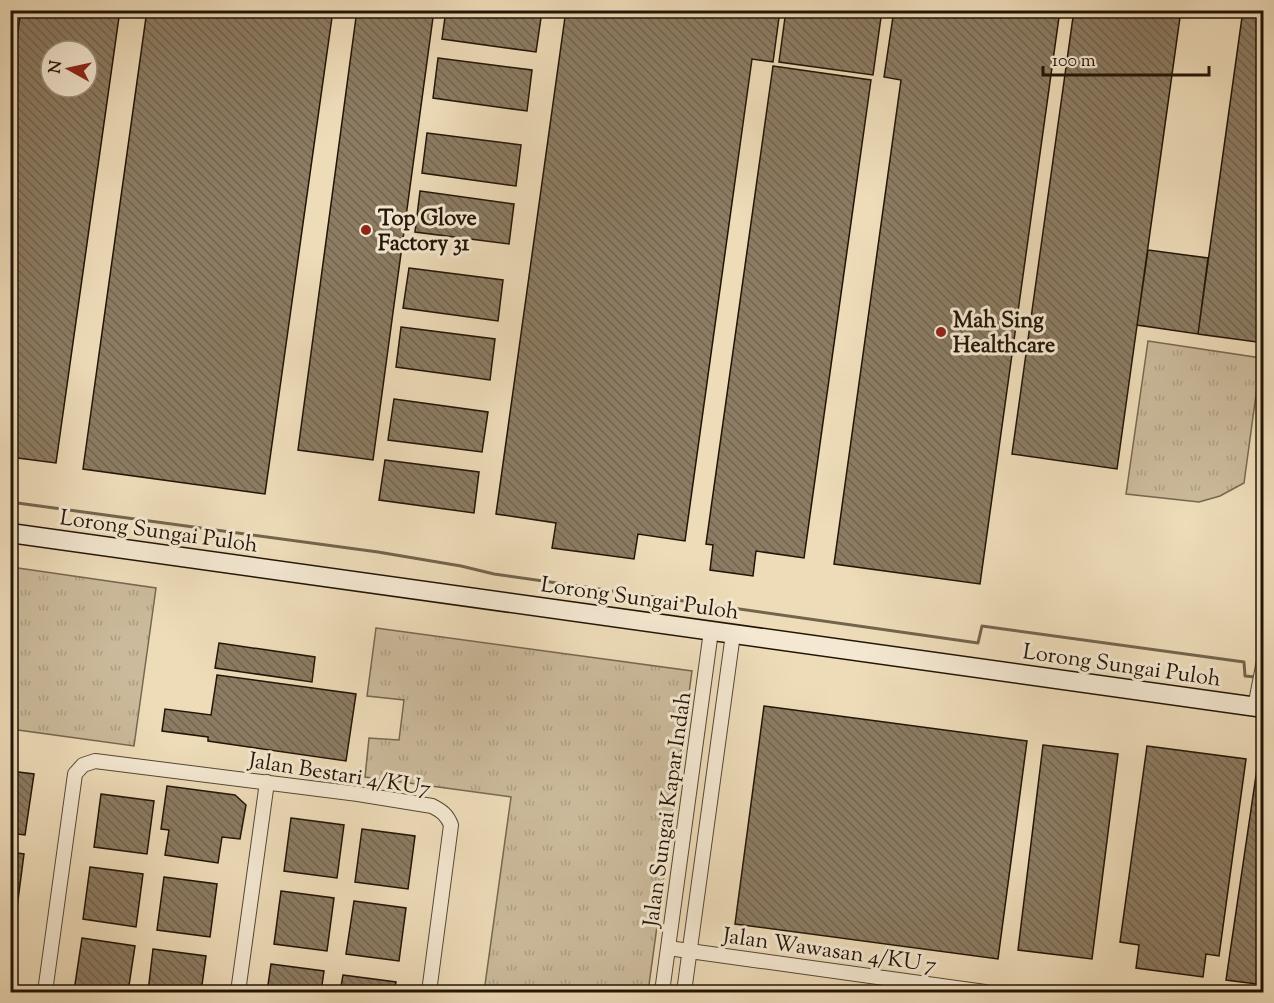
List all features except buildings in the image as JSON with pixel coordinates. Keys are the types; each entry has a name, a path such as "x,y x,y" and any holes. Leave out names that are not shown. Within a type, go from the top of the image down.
{"street":[{"name":"Lorong Sungai Puloh","path":"10,533 1259,708"},
{"name":"Jalan Sungai Kapar Indah","path":"662,993 711,631"},
{"name":"Jalan Sungai Kapar Indah","path":"684,993 733,634"},
{"path":"1259,708 1258,687 1263,662"},
{"name":"Jalan Bestari 4/KU7","path":"45,993 75,774 83,765 95,761 267,782 432,806 447,816 451,825 429,993"},
{"path":"238,993 267,782"},
{"name":"Jalan Wawasan 4/KU 7","path":"668,948 985,993"}],"green space":[{"path":"1148,341 1261,358 1244,483 1220,496 1199,502 1126,494"},
{"path":"11,567 156,588 134,746 11,729"},
{"path":"376,628 692,671 648,992 484,992 511,797 365,777 369,738 399,740 404,700 367,696"}],"waterway":[{"path":"10,502 378,552 494,574 978,643 982,626 1244,662 1245,676 1256,677"}],"place":[{"name":"Top Glove Factory 31","path":"366,230"},
{"name":"Mah Sing Healthcare","path":"941,332"}]}
